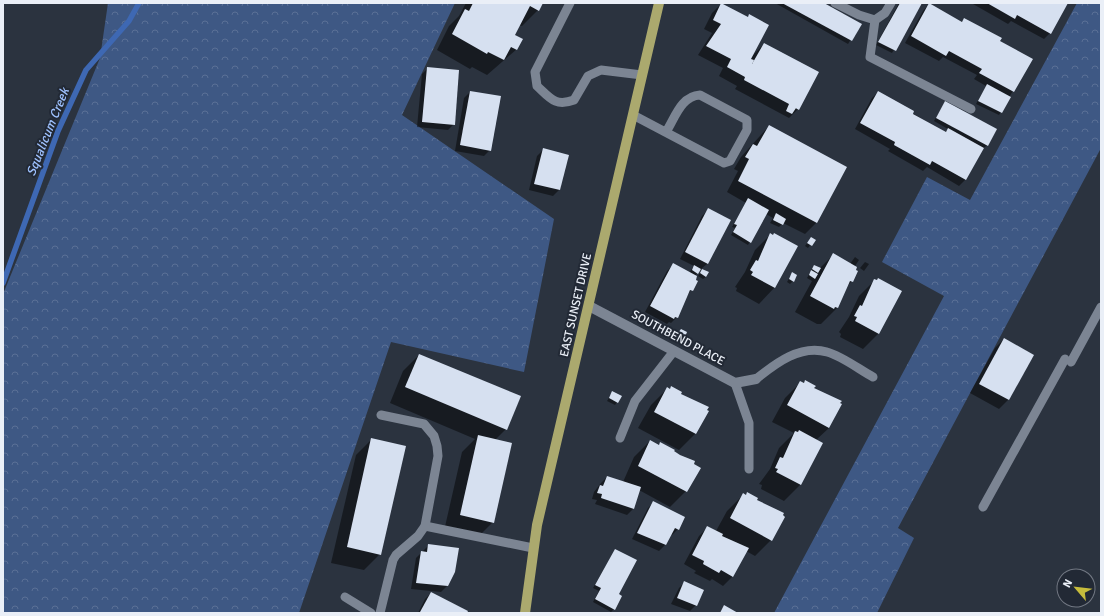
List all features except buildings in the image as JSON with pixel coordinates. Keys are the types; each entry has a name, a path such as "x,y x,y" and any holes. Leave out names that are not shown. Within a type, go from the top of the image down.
{"main road":[{"name":"EAST SUNSET DRIVE","path":"525,613 534,548 659,3"}],"street":[{"name":"SOUTHBEND PLACE","path":"589,306 735,383"},
{"path":"735,383 756,379"}],"lane":[{"path":"570,3 535,72 537,86 555,102 564,104 574,100 588,76 601,70 642,75"},
{"path":"835,3 859,15 875,20"},
{"path":"891,3 885,13 875,20 870,57 971,109"},
{"path":"633,115 724,164 730,161 747,130 746,120 700,95 692,96 684,101 666,132"},
{"path":"983,507 1068,360 1101,307"},
{"path":"756,379 776,362 809,349 828,352 873,377"},
{"path":"620,438 635,401 674,351"},
{"path":"735,383 749,423 750,469"},
{"path":"380,613 393,560 396,555 418,536 425,526 438,456 434,436 424,424 381,415"},
{"path":"425,526 534,548"},
{"path":"345,597 371,613"}],"green space":[{"path":"108,3 455,3 402,115 554,219 524,372 391,342 299,613 3,613 3,294 100,58"},
{"path":"1077,3 1101,3 1101,148 898,528 914,538 877,613 774,613 944,296 882,262 927,177 970,200"}],"waterway":[{"name":"Squalicum Creek","path":"3,283 58,131 86,70 129,21 139,3"}]}
